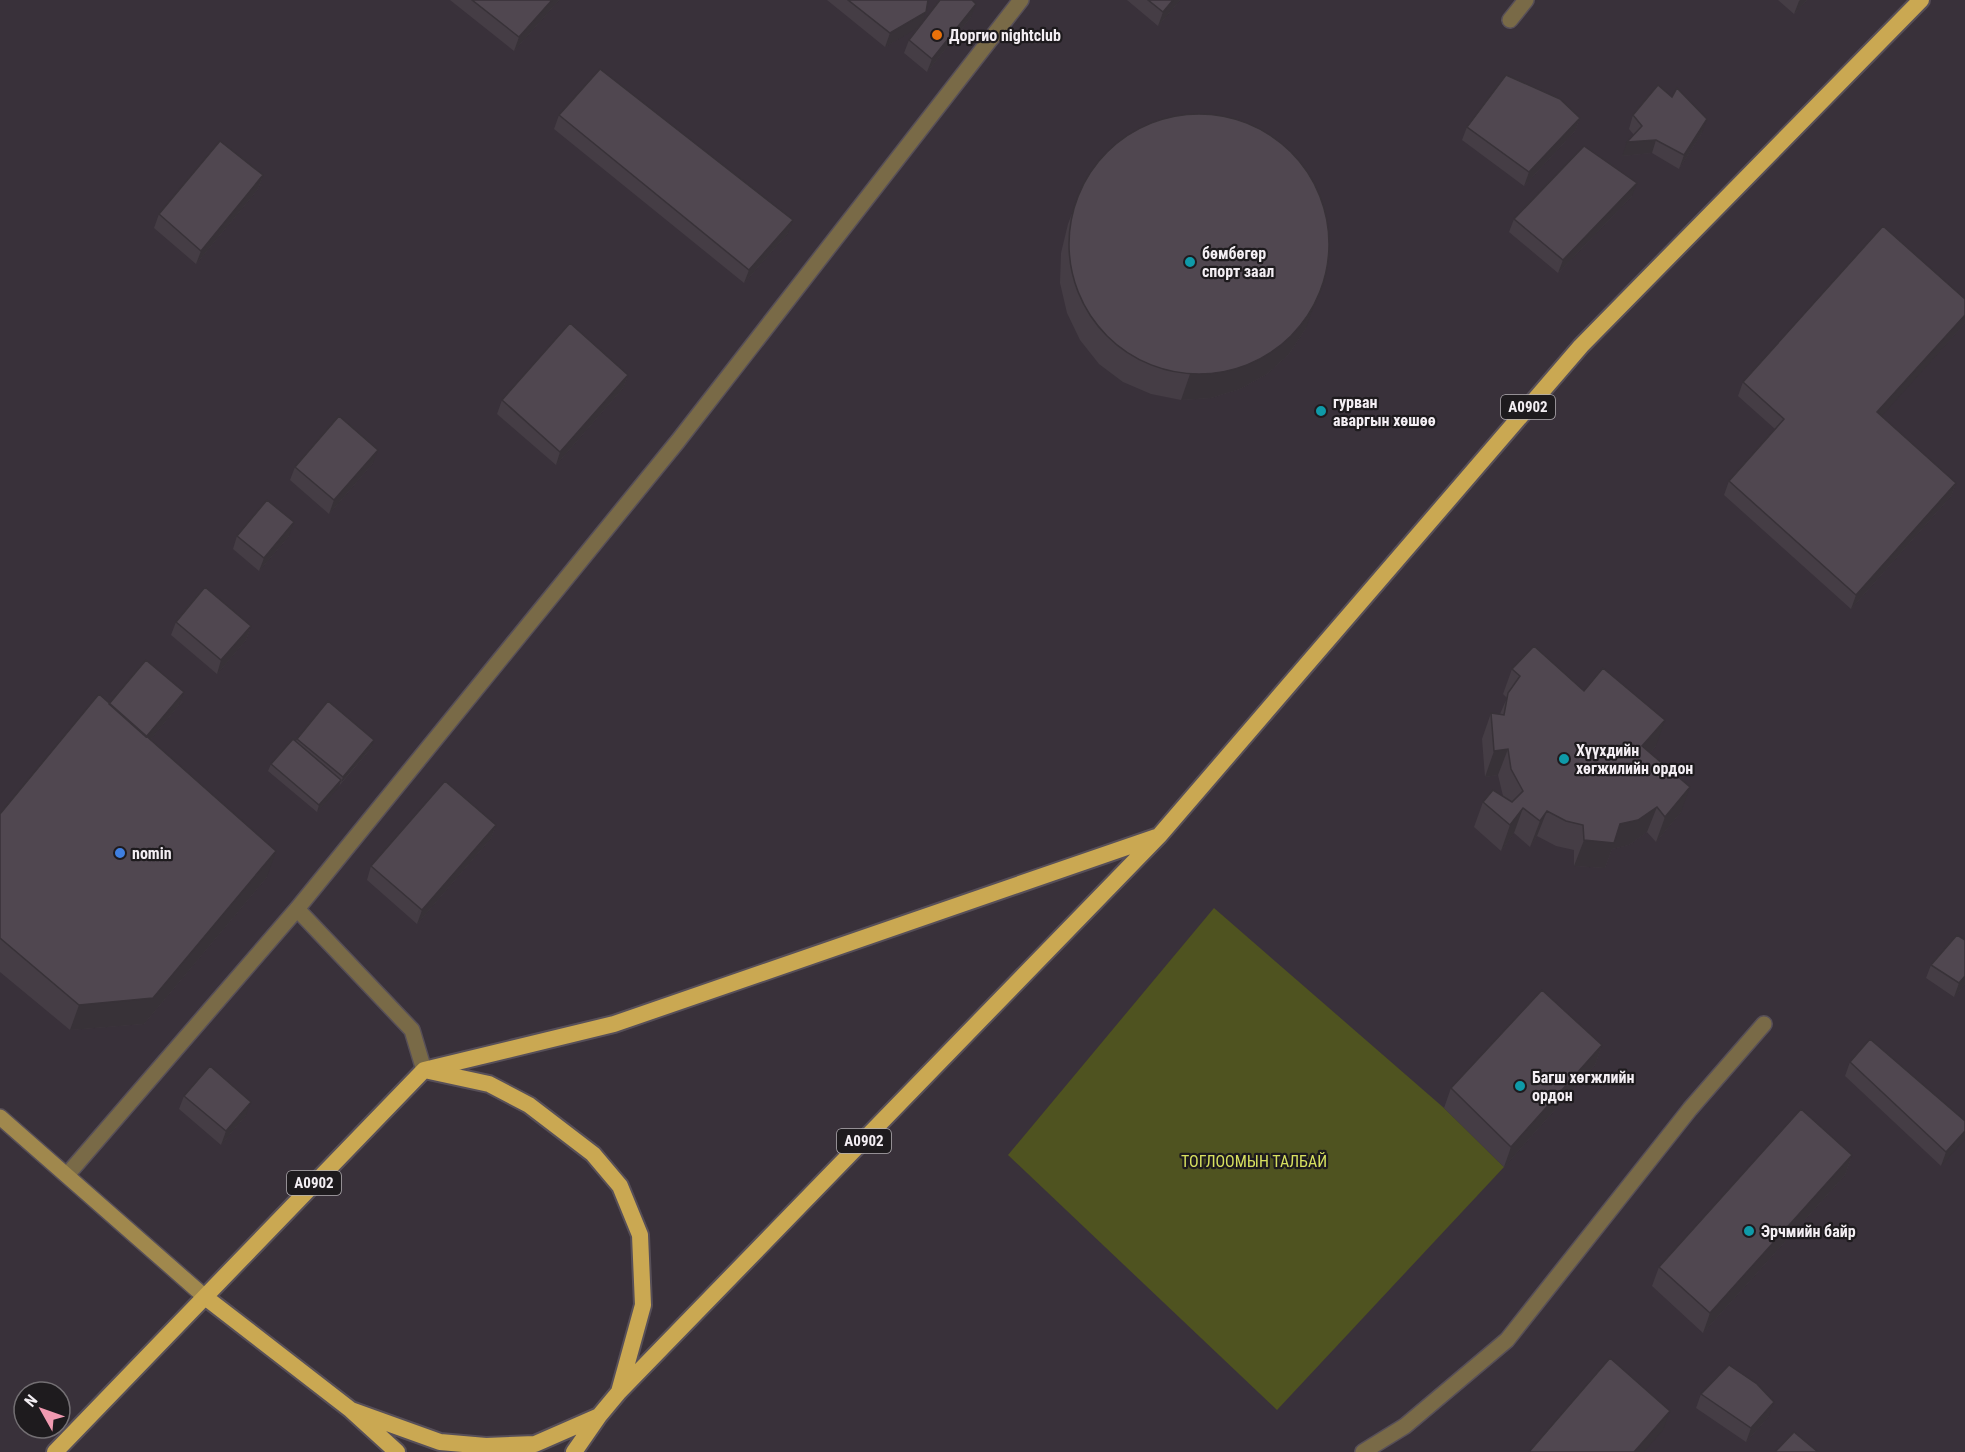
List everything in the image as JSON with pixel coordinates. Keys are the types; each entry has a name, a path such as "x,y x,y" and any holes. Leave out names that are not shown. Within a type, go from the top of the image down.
{"highway":[{"name":"A0902","path":"574,1452 619,1392 1159,836 1581,346 1920,0"},
{"path":"424,1070 614,1024 1159,836"},
{"name":"A0902","path":"55,1452 424,1070"},
{"path":"424,1070 489,1084 529,1105 593,1155 620,1186 640,1234 643,1305 619,1392"},
{"path":"205,1297 351,1410 397,1452"},
{"path":"351,1410 440,1443 486,1446 535,1444 599,1416"}],"main road":[{"path":"0,1117 205,1297"}],"street":[{"path":"67,1175 297,909 678,441 1021,0"},
{"path":"1510,20 1526,0"},
{"path":"297,909 412,1030 424,1070"},
{"path":"1363,1452 1405,1426 1507,1340 1690,1109 1764,1023"}],"green space":[{"name":"ТОГЛООМЫН ТАЛБАЙ","path":"1214,908 1444,1108 1504,1167 1277,1410 1008,1155"}],"building":[{"path":"472,0 552,0 519,37"},
{"path":"848,0 928,0 926,12 890,33"},
{"name":"Доргио nightclub","path":"940,0 972,0 976,4 932,59 909,40"},
{"path":"1148,0 1173,0 1163,12"},
{"path":"600,69 793,220 749,270 559,115"},
{"path":"1506,75 1560,99 1580,118 1529,172 1467,127"},
{"path":"1658,85 1672,97 1677,88 1707,119 1684,155 1656,140 1627,142 1642,126 1633,115"},
{"name":"бөмбөгөр спорт заал","path":"1199,114 1224,117 1249,124 1271,136 1291,152 1307,172 1319,194 1326,219 1329,244 1326,269 1319,294 1307,316 1291,336 1271,352 1249,364 1224,371 1199,374 1174,371 1149,364 1127,352 1107,336 1091,316 1079,294 1072,269 1069,244 1072,219 1079,194 1091,172 1107,152 1127,136 1149,124 1174,117"},
{"path":"220,141 263,175 201,251 159,214"},
{"path":"1584,146 1637,183 1563,260 1514,219"},
{"path":"1883,226 1965,299 1965,315 1877,412 1956,483 1856,595 1729,481 1784,419 1743,382"},
{"path":"570,323 628,375 560,452 502,400"},
{"path":"339,416 378,450 334,500 295,467"},
{"path":"267,500 294,522 264,558 237,536"},
{"path":"205,587 251,626 221,660 176,622"},
{"name":"Хүүхдийн хөгжилийн ордон","path":"1534,646 1584,691 1603,668 1665,720 1642,746 1690,787 1665,817 1657,807 1638,820 1620,824 1614,843 1584,840 1583,825 1566,821 1547,811 1540,821 1523,808 1510,825 1483,802 1493,790 1512,802 1523,791 1511,769 1508,749 1494,751 1491,713 1504,715 1508,693 1520,676 1512,669"},
{"path":"146,660 184,692 146,737 109,704"},
{"name":"nomin","path":"99,694 276,851 153,998 79,1005 0,938 0,814"},
{"path":"328,701 374,740 343,777 297,739"},
{"path":"293,739 341,780 319,805 271,764"},
{"path":"445,781 496,825 422,910 371,866"},
{"path":"1957,935 1965,940 1965,976 1959,983 1931,965"},
{"name":"Багш хөгжлийн ордон","path":"1542,990 1602,1045 1511,1147 1451,1088"},
{"path":"1870,1039 1965,1121 1965,1131 1946,1152 1850,1062"},
{"path":"210,1066 251,1102 226,1131 184,1096"},
{"name":"Эрчмийн байр","path":"1801,1109 1852,1155 1710,1313 1659,1267"},
{"path":"1610,1358 1670,1411 1634,1452 1529,1452"},
{"path":"1729,1365 1757,1384 1774,1402 1751,1428 1701,1394"},
{"path":"1794,1432 1818,1452 1775,1452"}],"place":[{"name":"Доргио nightclub","path":"937,35"},
{"name":"бөмбөгөр спорт заал","path":"1190,262"},
{"name":"гурван аваргын хөшөө","path":"1321,411"},
{"name":"Хүүхдийн хөгжилийн ордон","path":"1564,759"},
{"name":"nomin","path":"120,853"},
{"name":"Багш хөгжлийн ордон","path":"1520,1086"},
{"name":"Эрчмийн байр","path":"1749,1231"}]}
